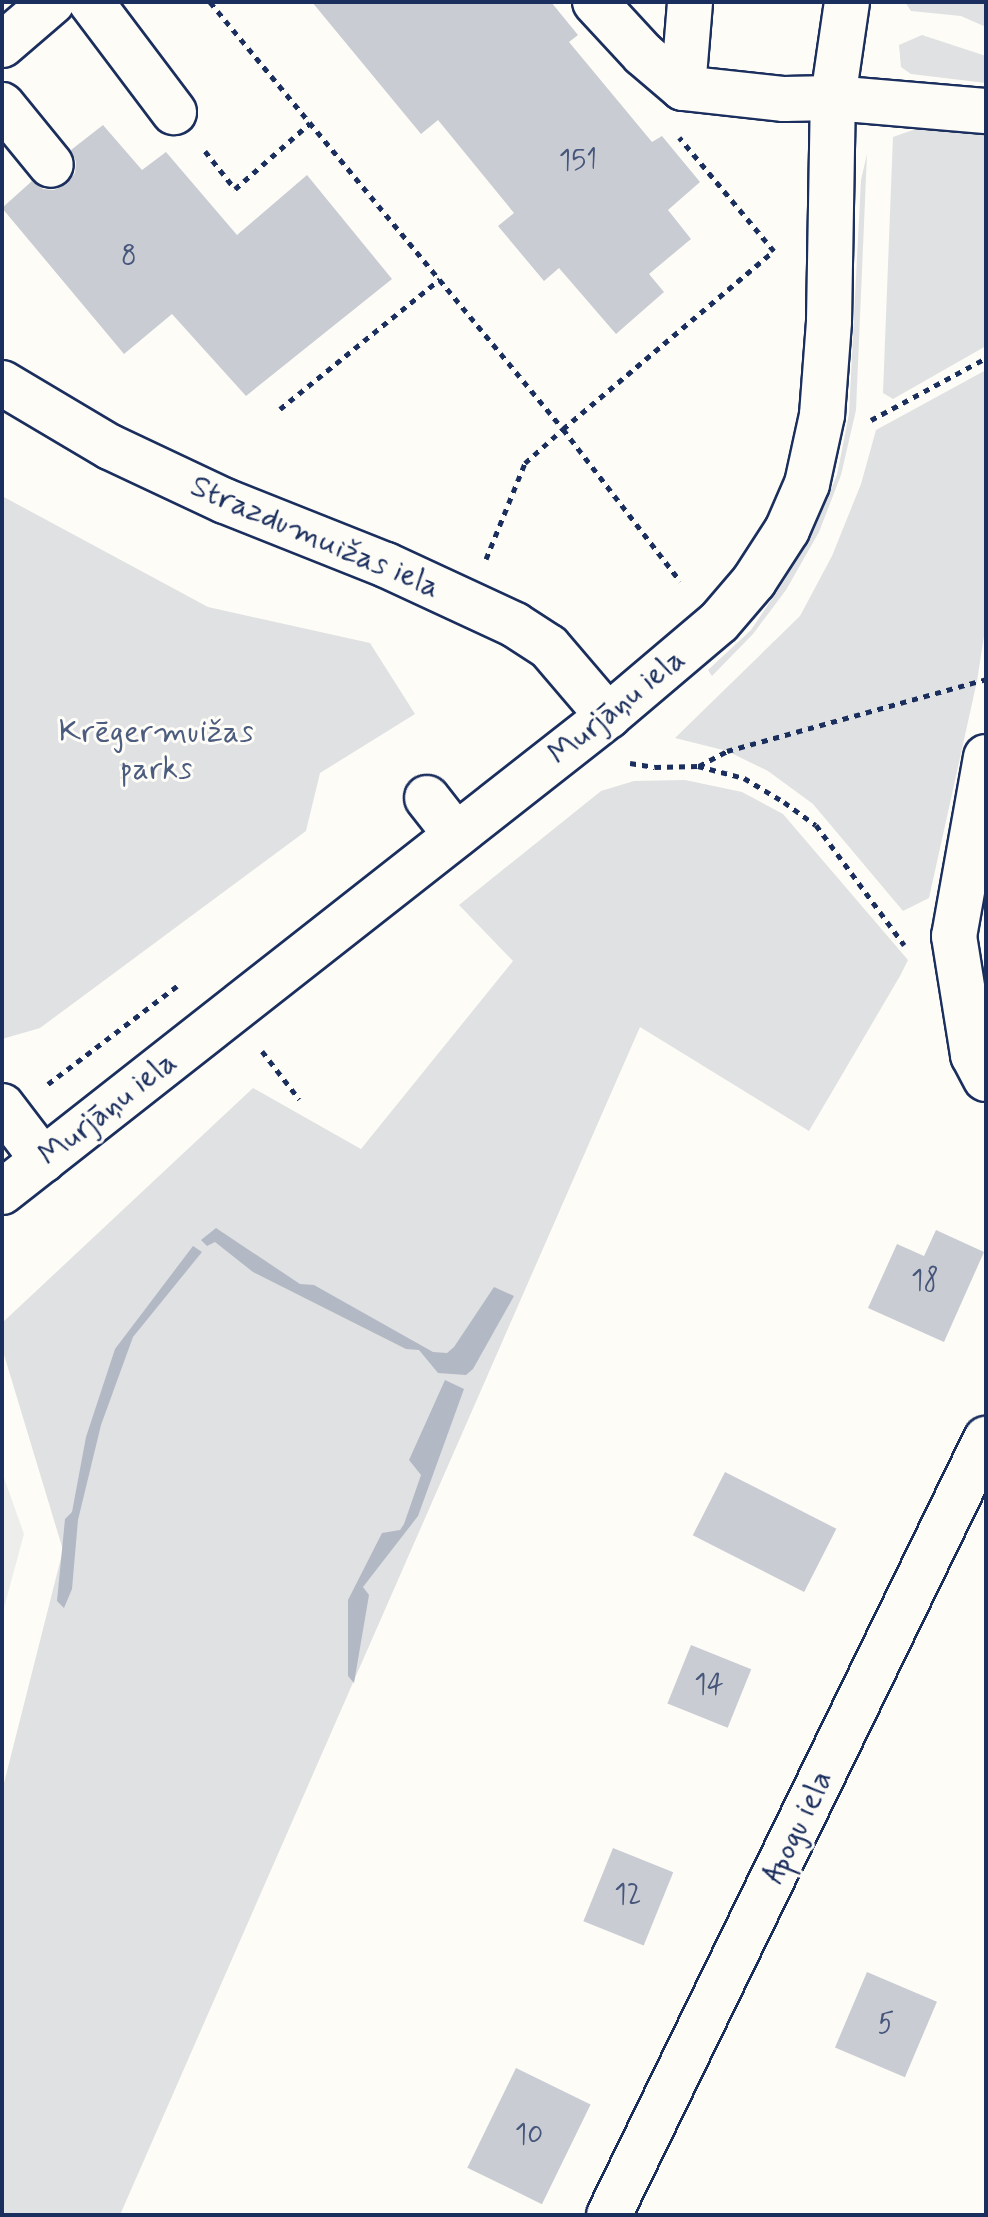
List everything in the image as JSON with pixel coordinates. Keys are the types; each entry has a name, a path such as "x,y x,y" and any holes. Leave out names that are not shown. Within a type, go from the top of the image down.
{"street":[{"path":"2,45 52,2"},
{"path":"91,2 174,112"},
{"path":"595,2 643,54 676,106"},
{"path":"676,106 690,2"},
{"name":"Murjāņu iela","path":"2,1192 608,716 719,622 754,581 787,530 807,484 822,415 829,321 833,98 847,2"},
{"path":"676,106 833,98 986,111"},
{"path":"2,105 51,165"},
{"name":"Strazdumuižas iela","path":"2,383 110,447 225,501 386,565 515,625 549,647 608,716"},
{"path":"986,757 975,880 954,936 973,1055 986,1079"},
{"path":"427,798 456,835"},
{"path":"2,1106 43,1160"},
{"name":"Apogu iela","path":"609,2215 986,1439"}],"path":[{"path":"210,2 563,429 680,581"},
{"path":"485,560 525,463 774,251 676,106"},
{"path":"174,112 235,189 310,123"},
{"path":"280,409 440,279"},
{"path":"870,421 986,358"},
{"path":"698,766 727,751 986,679"},
{"path":"621,761 655,767 698,766 744,778 816,825 903,944 963,1003"},
{"path":"262,1050 299,1099"}],"shaded area":[{"path":"216,1228 300,1284 314,1285 433,1352 447,1353 454,1347 494,1287 514,1296 473,1369 466,1375 438,1373 419,1350 406,1349 253,1272 215,1242 207,1246 201,1240"},
{"path":"193,1246 202,1252 133,1337 101,1425 78,1520 72,1589 64,1608 57,1601 65,1519 72,1512 86,1437 115,1349"},
{"path":"445,1380 464,1389 418,1516 363,1587 369,1595 354,1683 348,1676 348,1600 382,1533 400,1530 404,1524 421,1475 409,1460"},
{"path":"2,1472 24,1534 2,1615"}],"green space":[{"path":"905,2 986,2 986,27 961,16 911,11"},
{"path":"922,35 986,56 986,83 911,74 901,67 899,45"},
{"path":"924,126 986,131 986,346 893,399 883,393 893,137"},
{"path":"867,154 856,410 841,475 819,532 786,590 753,634 712,676 708,670 751,630 782,584 814,530 837,475 849,414 861,180"},
{"path":"986,370 986,623 977,681 929,898 903,911 813,804 768,771 727,751 675,738 800,616 832,556 861,484 876,430"},
{"name":"Krēgermuižas parks","path":"2,496 208,607 370,643 415,714 320,773 306,831 40,1028 2,1039"},
{"path":"685,780 742,792 783,814 908,960 809,1131 640,1027 120,2215 2,2215 2,1791 63,1550 2,1348 2,1323 253,1088 361,1149 513,961 459,905 601,791 634,781"}],"building":[{"path":"312,2 551,2 578,35 569,42 652,142 662,136 700,182 668,210 691,239 649,274 664,292 616,334 559,268 544,281 498,226 514,213 438,120 421,134"},
{"path":"103,125 142,170 166,152 237,235 307,175 392,279 246,396 172,314 124,354 2,208 32,181 43,189 54,190 67,184 75,173 76,162 71,150"},
{"path":"936,1230 984,1252 944,1342 868,1308 897,1244 924,1256"},
{"path":"725,1472 836,1529 804,1592 693,1535"},
{"path":"691,1645 751,1669 728,1728 667,1703"},
{"path":"613,1848 673,1872 644,1946 583,1921"},
{"path":"867,1972 937,2002 905,2077 835,2047"},
{"path":"516,2068 591,2104 542,2204 467,2168"}]}
